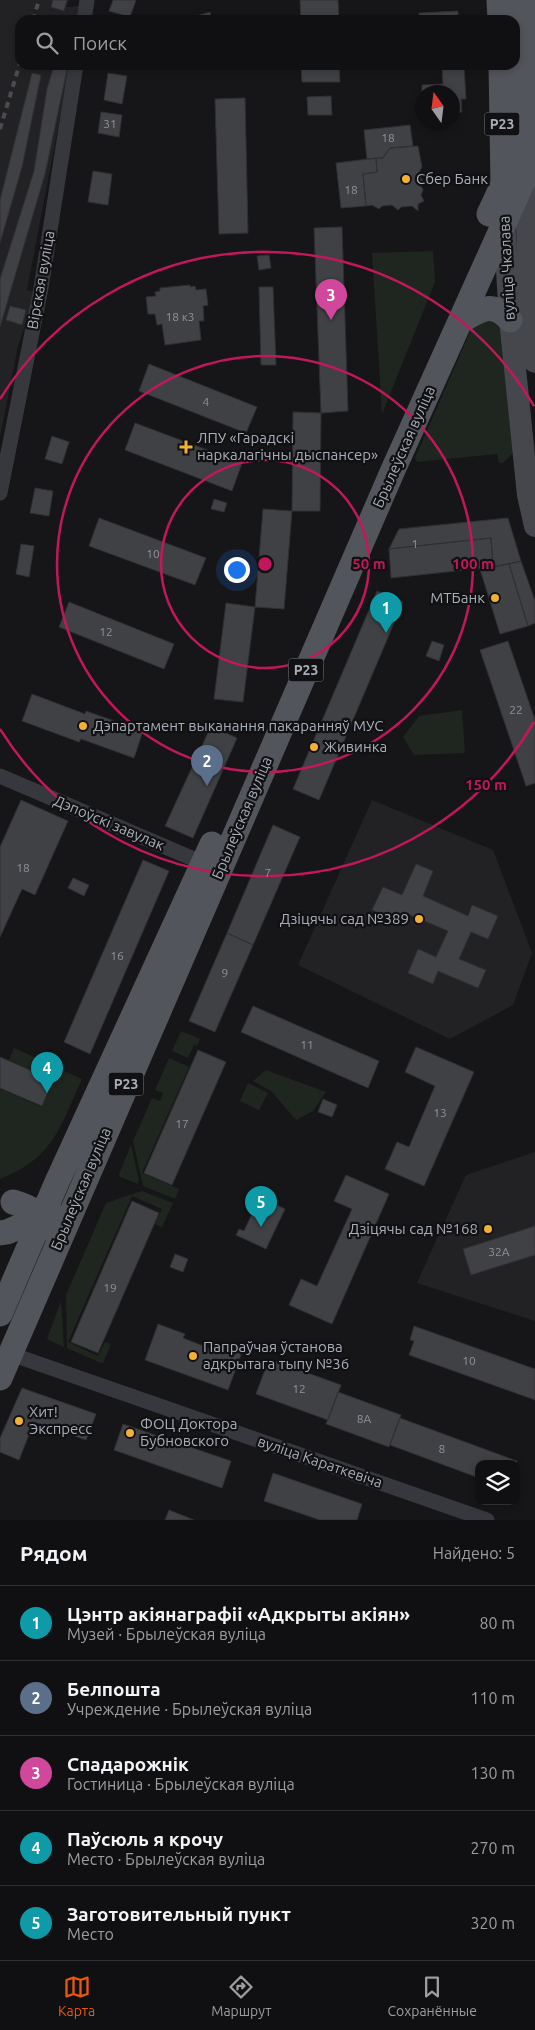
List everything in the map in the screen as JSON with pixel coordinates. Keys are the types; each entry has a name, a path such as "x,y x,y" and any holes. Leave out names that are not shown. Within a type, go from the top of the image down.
{"main road":[{"path":"499,0 500,15"},
{"name":"Р23","path":"520,45 522,0"},
{"name":"Р23","path":"502,70 514,181"},
{"name":"Р23","path":"514,181 519,70"},
{"name":"Брылеўская вуліца","path":"0,1378 5,1352 36,1262 67,1188 211,866 461,321 522,221 514,181"},
{"name":"Брылеўская вуліца","path":"211,866 349,539 514,181"},
{"name":"вуліца Чкалава","path":"522,221 510,320 528,495 535,526"},
{"name":"вуліца Чкалава","path":"522,221 535,362"},
{"path":"461,321 487,308 495,308 510,320"},
{"name":"вуліца Чкалава","path":"526,471 535,414"},
{"path":"7,1203 67,1188"},
{"name":"Брылеўская вуліца","path":"0,1314 36,1262 42,1217 67,1188"},
{"path":"7,1203 31,1209 42,1217"},
{"path":"3,1232 42,1217"},
{"path":"3,1232 15,1234 25,1250 36,1262"}],"street":[{"path":"85,15 87,0"},
{"name":"Вірская вуліца","path":"0,493 41,288 75,70"},
{"name":"Дэпоўскі завулак","path":"0,776 211,866"},
{"name":"вуліца Караткевіча","path":"5,1352 487,1520"}],"shaded area":[{"path":"0,0 69,0 66,7 81,6 79,15 15,15 15,70 69,70 27,290 36,292 18,346 0,437"},
{"path":"433,251 435,282 382,414 372,253"},
{"path":"477,320 499,321 513,453 503,463 499,463 497,454 417,462 415,458 473,325"},
{"path":"462,710 465,753 414,755 403,737 419,716"},
{"name":"Дзіцячы сад №389","path":"372,800 493,850 532,953 513,1005 450,1039 298,965"},
{"path":"181,1031 200,1039 197,1046 194,1045 188,1058 172,1051"},
{"path":"14,1048 41,1060 36,1072 9,1060"},
{"path":"169,1058 189,1067 142,1173 179,1189 175,1199 143,1186 133,1141 152,1098 160,1101 163,1093 155,1090"},
{"path":"46,1063 82,1079 61,1126 44,1151 18,1171 0,1179 0,1089 42,1107 54,1080 41,1074"},
{"path":"266,1070 326,1092 313,1111 296,1120 271,1091 253,1081"},
{"path":"248,1083 268,1093 259,1110 240,1101"},
{"path":"131,1145 139,1180 138,1184 120,1177 119,1174"},
{"name":"Дзіцячы сад №168","path":"535,1152 535,1321 417,1283 466,1175"},
{"path":"142,1191 173,1203 162,1227 155,1224 162,1209 132,1196 68,1342 98,1356 105,1342 111,1344 103,1363 101,1363 67,1348 66,1295 106,1203"},
{"path":"61,1301 64,1347 47,1339"}],"building":[{"path":"53,0 67,0 64,11 51,7"},
{"path":"113,0 136,0 131,15 109,11"},
{"path":"300,0 338,0 339,15 301,15"},
{"path":"458,11 458,15 419,15 419,13"},
{"path":"210,12 211,15 200,15"},
{"path":"53,70 67,70 45,174 0,327 0,279 34,171 47,89"},
{"path":"301,70 339,70 340,82 302,82"},
{"path":"442,70 464,70 466,99 461,99 462,112 460,112 460,85 422,85 443,84"},
{"path":"32,73 41,75 22,167 0,243 0,200"},
{"path":"108,73 127,76 122,104 104,100"},
{"path":"331,96 332,115 308,115 307,97"},
{"path":"245,98 248,233 219,234 215,99"},
{"path":"101,112 122,115 119,137 98,133"},
{"path":"410,125 413,146 390,148 383,158 367,159 364,130"},
{"path":"418,146 422,167 418,174 423,181 421,195 424,201 418,204 418,211 412,206 401,207 398,210 392,205 382,206 379,209 372,205 366,206 363,174 377,172 376,158 383,158 390,148"},
{"path":"376,158 377,172 363,174 366,206 341,208 336,163"},
{"path":"93,171 112,174 108,205 88,202"},
{"path":"342,227 348,411 321,413 314,228"},
{"path":"269,255 271,268 259,270 257,256"},
{"path":"190,285 190,287 195,286 196,290 206,289 208,305 203,306 204,321 199,321 201,340 165,345 162,324 157,325 155,314 148,314 146,297 156,296 155,292 160,291 160,288"},
{"path":"259,287 273,287 276,365 261,365"},
{"path":"10,306 26,310 22,325 6,320"},
{"path":"149,364 257,407 246,433 139,391"},
{"path":"293,412 321,413 320,511 292,511"},
{"path":"135,423 242,463 232,491 125,450"},
{"path":"52,436 69,442 62,464 45,459"},
{"path":"35,488 53,491 49,516 30,513"},
{"path":"214,499 227,503 224,512 211,509"},
{"path":"263,509 292,511 284,609 255,607"},
{"path":"99,518 206,558 195,585 89,546"},
{"path":"508,518 521,561 493,567 491,538 389,549 399,529"},
{"path":"491,538 493,567 391,578 389,549"},
{"path":"21,544 34,546 29,577 16,574"},
{"path":"521,561 535,601 535,623 528,626 509,564"},
{"path":"509,564 528,626 500,634 480,569"},
{"path":"377,591 403,602 319,800 293,789"},
{"path":"69,602 174,644 164,669 59,627"},
{"path":"226,603 255,607 243,702 214,699"},
{"path":"432,641 444,645 439,661 426,656"},
{"path":"508,641 535,720 535,783 526,786 480,650"},
{"name":"Дэпартамент выканання пакаранняў МУС","path":"32,694 85,714 86,711 143,731 134,758 81,739 79,742 22,721"},
{"path":"211,726 237,738 193,838 165,826"},
{"path":"21,800 68,821 35,895 22,889 0,937 0,847"},
{"path":"273,825 300,837 253,945 227,933"},
{"path":"143,860 169,871 90,1054 64,1042"},
{"path":"416,864 433,871 423,896 468,916 472,905 498,916 488,939 471,932 459,959 486,970 478,988 438,971 433,984 408,973 418,949 436,957 448,931 403,912 399,922 372,910 383,887 402,895"},
{"path":"73,878 89,885 84,896 68,888"},
{"path":"227,933 253,945 215,1032 189,1021"},
{"path":"253,1006 379,1061 368,1088 241,1032"},
{"path":"416,1047 474,1072 424,1186 385,1169 397,1142 409,1147 435,1086 405,1072"},
{"path":"198,1050 226,1062 172,1185 144,1173"},
{"path":"0,1057 53,1080 42,1106 0,1088"},
{"path":"323,1099 337,1105 332,1117 318,1112"},
{"path":"346,1175 389,1194 332,1324 289,1305 301,1279 317,1286 352,1209 334,1201"},
{"path":"132,1201 159,1213 98,1353 71,1342"},
{"path":"268,1201 285,1209 266,1249 236,1235 239,1229 244,1231 257,1203 265,1207"},
{"path":"535,1226 535,1255 471,1275 463,1249"},
{"path":"175,1254 188,1259 183,1272 170,1267"},
{"name":"Папраўчая ўстанова адкрытага тыпу №36","path":"158,1324 185,1334 183,1338 211,1349 214,1342 242,1352 228,1390 145,1360"},
{"path":"414,1326 535,1369 535,1400 409,1355 414,1341 410,1340"},
{"path":"269,1359 341,1385 328,1420 256,1394"},
{"path":"22,1388 96,1414 86,1440 34,1422 19,1460 0,1452 0,1438"},
{"path":"338,1392 401,1415 389,1447 326,1424"},
{"path":"400,1418 514,1460 475,1460 475,1477 390,1445"},
{"path":"123,1424 231,1461 222,1488 114,1450"},
{"path":"273,1473 362,1504 357,1520 320,1520 264,1501"},
{"path":"169,1510 194,1520 165,1520"}],"railway":[{"path":"34,15 39,0"},
{"path":"0,129 18,70"}],"place":[{"name":"Сбер Банк","path":"406,179"},
{"name":"Спадарожнік","path":"331,320"},
{"name":"ЛПУ «Гарадскі наркалагічны дыспансер»","path":"186,447"},
{"name":"МТБанк","path":"495,598"},
{"name":"Цэнтр акіянаграфіі «Адкрыты акіян»","path":"386,633"},
{"name":"Дэпартамент выканання пакаранняў МУС","path":"83,726"},
{"name":"Живинка","path":"314,747"},
{"name":"Белпошта","path":"207,786"},
{"name":"Дзіцячы сад №389","path":"419,919"},
{"name":"Паўсюль я крочу","path":"47,1093"},
{"name":"Заготовительный пункт","path":"261,1227"},
{"name":"Дзіцячы сад №168","path":"488,1229"},
{"name":"Папраўчая ўстанова адкрытага тыпу №36","path":"193,1356"},
{"name":"Хит! Экспресс","path":"19,1421"},
{"name":"ФОЦ Доктора Бубновского","path":"130,1433"}]}
